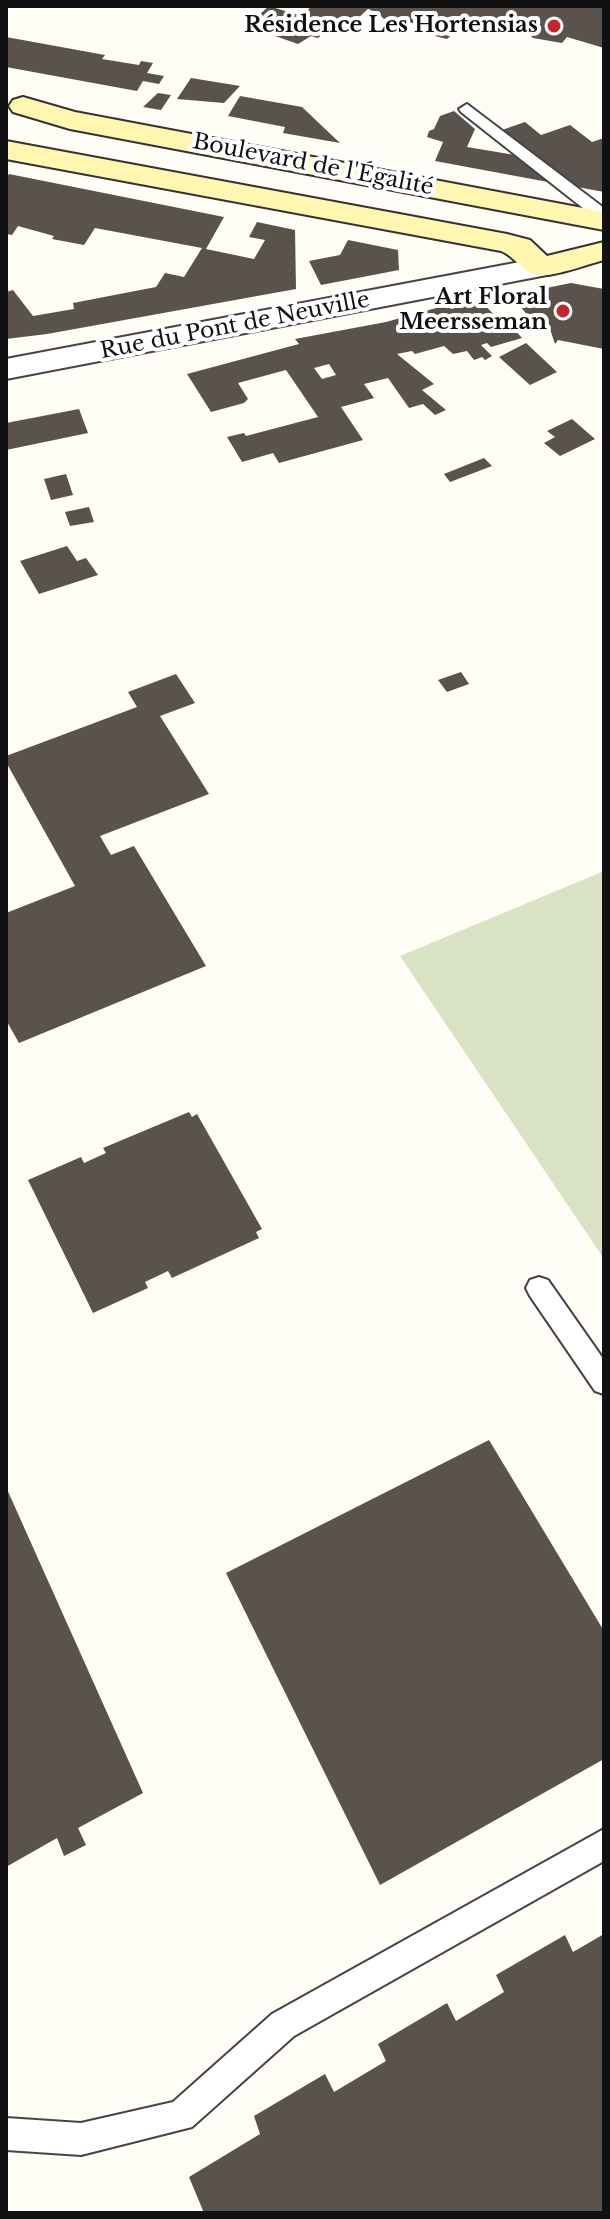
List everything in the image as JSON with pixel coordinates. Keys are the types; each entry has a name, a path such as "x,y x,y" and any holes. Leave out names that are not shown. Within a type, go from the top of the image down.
{"main road":[{"name":"Boulevard de l'Égalité","path":"6,149 32,129 32,116 14,102"},
{"name":"Boulevard de l'Égalité","path":"14,102 70,120 604,218"},
{"name":"Boulevard de l'Égalité","path":"6,149 507,243 519,247 541,267"},
{"name":"Rue du Pont de Neuville","path":"541,267 604,251"}],"street":[{"name":"Rue du Pont de Neuville","path":"6,369 541,267"}],"lane":[{"path":"467,109 604,218"},
{"path":"539,1288 604,1382"},
{"path":"6,2134 81,2139 181,2116 283,2025 604,1844"}],"green space":[{"path":"604,871 604,1259 400,956"}],"building":[{"name":"Résidence Les Hortensias","path":"269,6 301,16 312,6 604,6 604,48 567,37 562,43 533,38 527,32 514,28 511,31 490,21 487,24 472,22 474,19 464,16 459,20 463,24 447,39 431,35 424,27 400,19 385,20 368,9 345,30 332,26 318,38 311,36 298,44 247,26"},
{"path":"6,37 105,55 102,59 139,65 141,61 153,63 147,73 164,76 159,84 143,81 137,91 6,67"},
{"path":"191,78 240,86 224,103 177,99"},
{"path":"158,93 171,95 161,110 143,107"},
{"path":"240,96 302,107 340,143 283,133 285,127 228,116"},
{"path":"454,111 475,129 467,147 515,155 548,182 435,161 443,142 427,137 429,131 434,129 440,116"},
{"path":"525,122 541,135 570,125 592,142 604,138 604,192 572,186 502,130"},
{"path":"9,174 224,217 206,249 254,259 265,240 249,237 257,222 295,230 296,289 6,339 6,292 13,290 33,316 74,309 73,303 156,287 165,273 184,277 202,248 95,228 84,245 52,239 54,236 18,226 12,235 6,234 6,179"},
{"path":"348,240 398,250 399,270 321,285 309,261 340,255"},
{"name":"Art Floral Meersseman","path":"571,283 604,289 604,349 558,340 555,344 550,329 527,315 512,295"},
{"path":"482,302 495,316 501,314 522,338 491,347 487,343 481,345 492,356 485,360 482,357 474,360 467,351 453,354 444,346 415,354 412,351 397,354 434,384 422,390 446,410 435,415 423,404 409,408 388,378 364,384 374,398 341,407 363,440 279,463 273,453 242,462 227,437 244,433 246,436 318,417 286,370 238,383 248,399 244,403 211,412 187,374 299,344 295,339 386,322 447,305 451,309","holes":["329,364 336,375 322,379 314,368"]},
{"path":"526,343 557,372 530,385 499,357"},
{"path":"79,409 88,433 6,450 6,423"},
{"path":"572,419 595,439 560,456 544,443 555,437 547,431"},
{"path":"484,458 492,466 450,482 444,474"},
{"path":"66,474 73,495 51,500 44,479"},
{"path":"89,507 94,522 70,526 65,512"},
{"path":"67,546 77,561 86,558 98,575 39,594 20,561"},
{"path":"461,672 469,684 447,692 438,680"},
{"path":"176,674 195,703 160,716 209,794 100,836 111,855 134,846 206,966 19,1043 6,1020 6,913 75,886 6,762 6,756 137,707 128,692"},
{"path":"189,1112 192,1117 197,1114 262,1229 256,1232 259,1238 172,1278 168,1271 145,1282 148,1288 93,1313 28,1180 81,1157 84,1163 106,1153 103,1148"},
{"path":"489,1440 604,1631 604,1759 380,1885 226,1573"},
{"path":"6,1487 143,1793 78,1828 86,1845 64,1856 57,1838 6,1867"},
{"path":"604,1934 604,2213 204,2213 189,2177 260,2134 254,2116 325,2074 334,2092 386,2061 378,2044 447,2003 456,2021 504,1992 496,1975 565,1935 573,1952"}],"place":[{"name":"Résidence Les Hortensias","path":"554,26"},
{"name":"Art Floral Meersseman","path":"563,311"}]}
